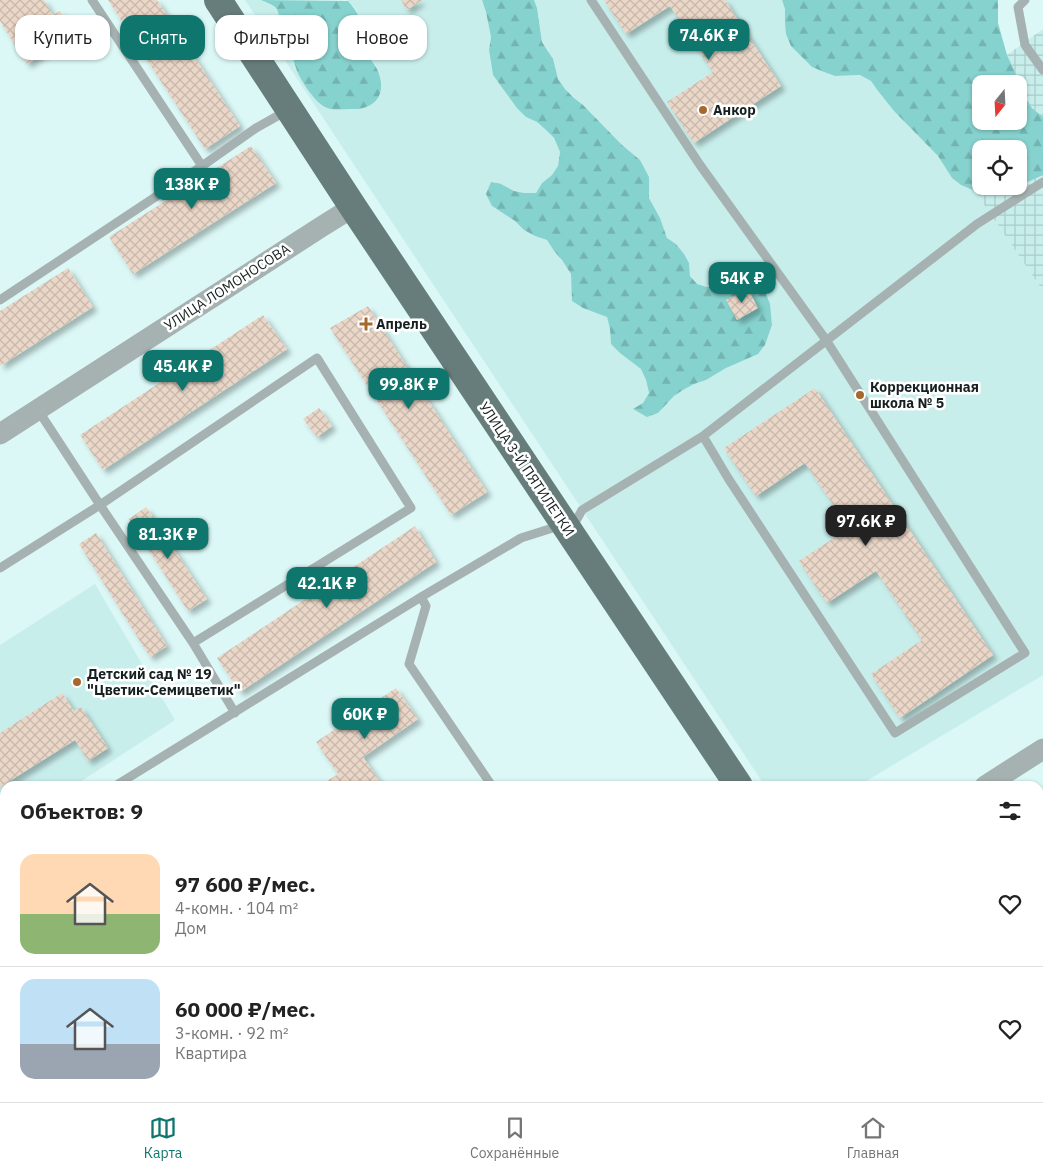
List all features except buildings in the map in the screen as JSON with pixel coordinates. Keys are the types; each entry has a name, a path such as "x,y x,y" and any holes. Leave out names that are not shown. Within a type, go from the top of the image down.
{"main road":[{"name":"УЛИЦА 3-Й ПЯТИЛЕТКИ","path":"218,0 353,207 736,781"}],"street":[{"name":"УЛИЦА ЛОМОНОСОВА","path":"0,434 353,207"},
{"path":"993,781 1043,749"}],"lane":[{"path":"92,0 202,166"},
{"path":"591,0 700,165 826,340 1025,654 895,733 728,478 703,436"},
{"path":"1025,0 1018,7 1025,45 1043,70"},
{"path":"0,300 256,128 290,109"},
{"path":"123,781 421,597 521,538 567,529 582,510 703,436 977,224 1043,182"},
{"path":"0,568 100,505 317,358 411,508 193,643"},
{"path":"38,410 193,643 235,713"},
{"path":"421,597 426,606 409,664 489,781"}],"shaded area":[{"name":"Коррекционная школа № 5","path":"245,0 261,0 274,6 279,15 255,15"},
{"name":"Коррекционная школа № 5","path":"347,0 482,0 491,37 489,50 493,75 526,117 537,122 554,139 560,152 558,166 552,175 542,183 536,193 514,191 501,184 492,206 515,221 524,230 547,240 571,274 573,301 607,317 611,344 641,369 649,393 643,403 658,413 674,396 683,390 706,380 765,345 772,325 760,285 747,284 738,280 707,287 697,284 690,276 689,263 676,244 667,238 660,218 649,198 649,177 622,145 565,89 558,79 548,50 542,42 534,0 782,0 785,9 785,21 802,57 812,67 835,76 860,75 871,81 894,111 938,156 952,178 972,190 972,195 978,195 1043,291 1043,675 866,781 762,781 285,60 293,60 297,71 304,82 333,110 344,109 380,80 372,60 427,60 427,15 358,15 355,8"},
{"path":"1043,29 1043,117 1032,108 1028,102 1028,75 1016,75 1007,55"},
{"path":"1043,175 1043,291 978,195 1027,195 1027,182"},
{"name":"Детский сад № 19 \"Цветик-Семицветик\"","path":"95,584 175,720 82,781 0,781 0,645"}],"green space":[{"path":"261,0 348,1 358,15 338,15 338,60 372,60 380,78 381,86 378,98 367,107 360,109 334,109 321,104 302,80 293,60 328,60 328,15 279,15 272,5"},
{"path":"482,0 534,0 542,42 553,59 558,79 573,97 640,160 649,177 649,198 660,218 667,238 676,244 684,254 689,263 690,276 697,284 707,287 738,280 747,284 760,285 766,294 770,304 772,325 765,345 758,354 683,390 674,396 658,413 647,417 633,409 643,403 649,393 641,369 611,344 607,317 583,308 572,301 571,274 547,240 524,230 515,221 492,206 486,194 491,182 501,184 514,191 536,193 542,183 552,175 558,166 560,152 554,138 537,122 526,117 517,108 493,75 489,50 491,37"},
{"path":"782,0 998,0 998,23 1007,55 1016,75 972,75 972,130 1028,130 1028,102 1032,108 1043,117 1043,175 1027,182 1027,140 972,140 972,190 961,185 952,178 938,156 894,111 871,81 860,75 835,76 812,67 791,46 786,34 785,9"}],"place":[{"name":"Анкор","path":"703,110"},
{"name":"Апрель","path":"366,324"},
{"name":"Коррекционная школа № 5","path":"860,395"},
{"name":"Детский сад № 19 \"Цветик-Семицветик\"","path":"77,682"}]}
